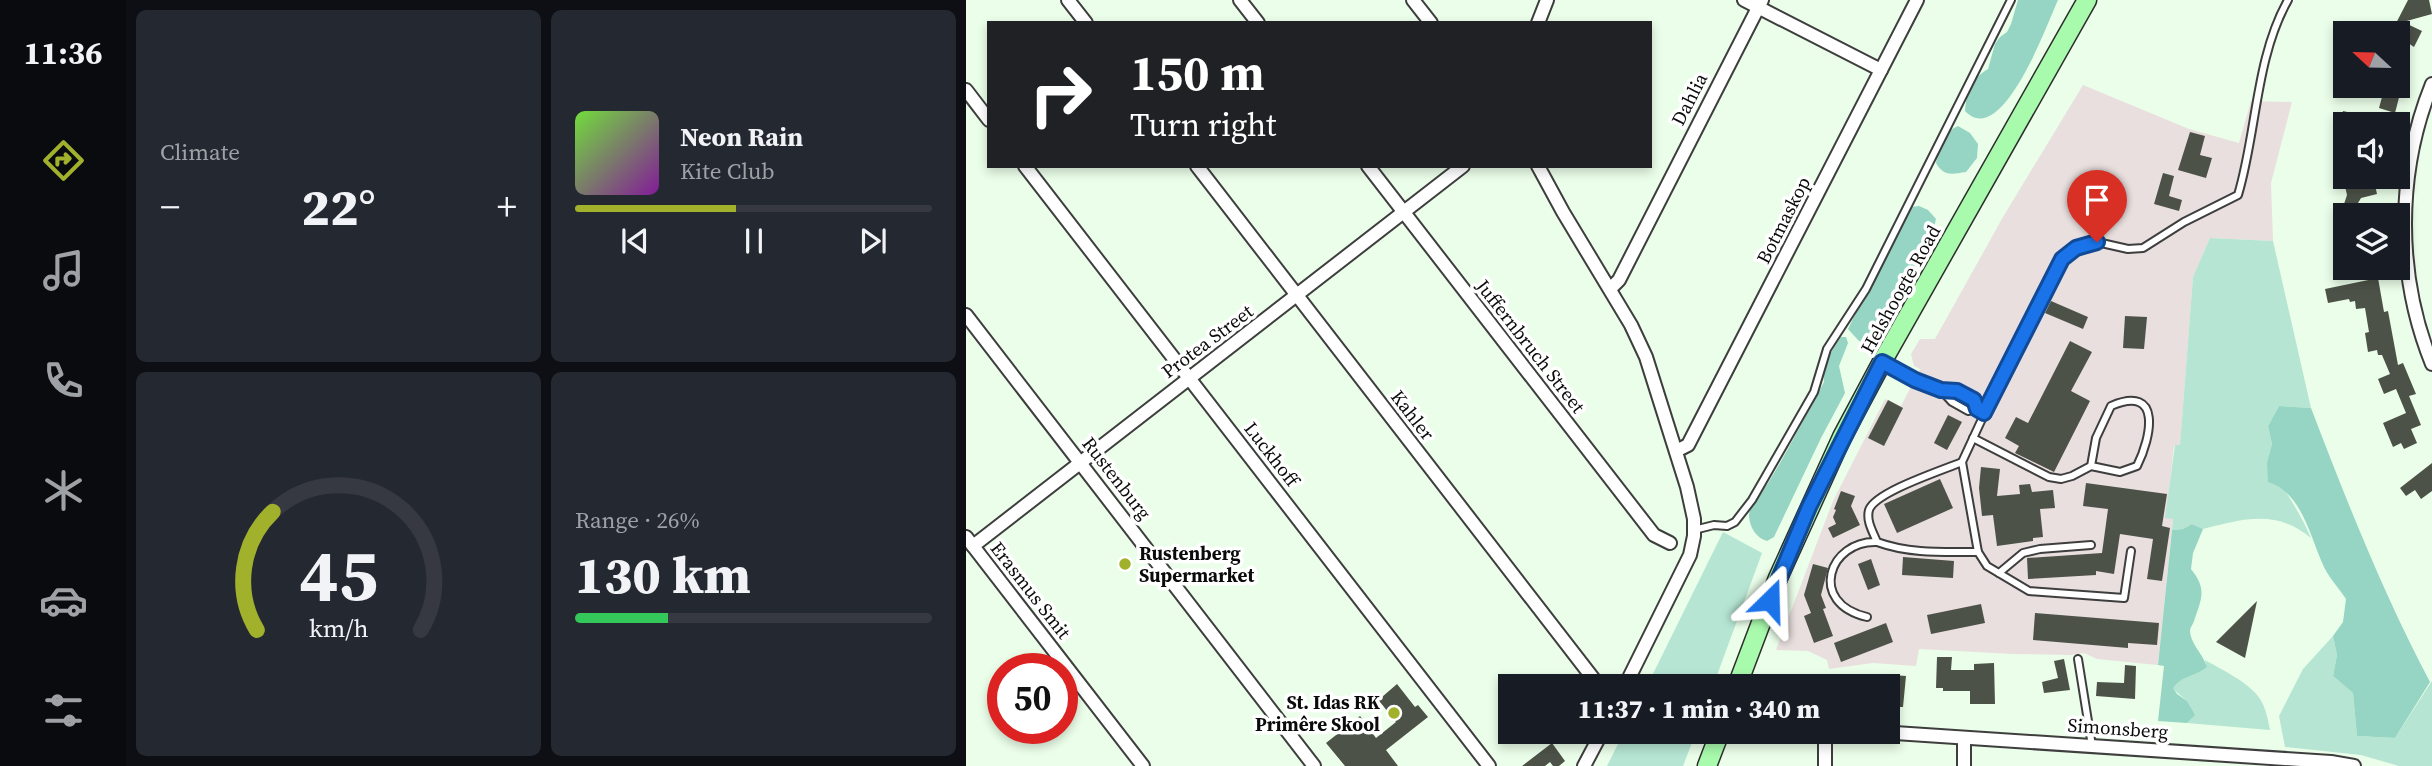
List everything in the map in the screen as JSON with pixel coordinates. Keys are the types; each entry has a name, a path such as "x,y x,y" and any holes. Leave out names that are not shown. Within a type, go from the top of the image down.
{"main road":[{"name":"Helshoogte Road","path":"1742,674 1778,578 1809,507 1882,362 2087,0"},
{"path":"1707,766 1715,744"}],"street":[{"path":"1068,0 1084,21"},
{"path":"1240,0 1256,21"},
{"path":"1413,0 1429,21"},
{"path":"1539,21 1547,0"},
{"path":"1744,0 1760,4 1881,70"},
{"name":"Botmaskop","path":"1676,452 1688,445 1917,0"},
{"name":"Dahlia","path":"1610,289 1619,280 1760,4"},
{"path":"966,90 987,117"},
{"path":"2431,92 2411,155 2405,220 2412,296 2432,364"},
{"name":"Luckhoff","path":"1027,168 1489,766"},
{"name":"Kahler","path":"1199,168 1590,674"},
{"name":"Juffernbruch Street","path":"1369,168 1654,535 1670,543"},
{"name":"Protea Street","path":"970,542 1081,463 1460,168"},
{"path":"1539,168 1631,325 1646,357 1687,487 1694,530 1690,555 1631,674"},
{"name":"Rustenburg","path":"966,315 1314,766"},
{"name":"Erasmus Smit","path":"970,542 1143,766"},
{"name":"Simonsberg","path":"1900,733 2276,762 2331,762 2354,766"},
{"path":"1964,766 1965,737"},
{"path":"1584,766 1596,744"},
{"path":"1825,744 1825,766"}],"lane":[{"path":"1694,530 1714,525 1727,526 1735,522 1752,500 1814,392 1827,349 1866,289 2011,0"},
{"path":"2131,551 2124,598 2029,592 1987,566 1978,552 1962,462 2062,259 2076,248 2097,242 2128,249 2143,248 2184,222 2238,195 2246,170 2266,60 2278,18 2288,0"},
{"path":"1882,362 1915,380 1941,390 1957,391 1974,400 1977,409 1984,413"},
{"path":"1941,390 1952,402 1968,411 1977,409"},
{"path":"1973,438 2049,477 2072,476 2091,466 2120,472 2137,466 2146,448 2151,426 2148,411 2137,402 2122,401 2111,406 2096,438 2091,466"},
{"path":"1877,542 1868,518 1869,509 1880,496 1962,462"},
{"path":"1867,617 1843,608 1835,597 1830,584 1833,568 1843,555 1862,544 1877,542 1914,552 1978,552"},
{"path":"1999,573 2023,553 2091,545"},
{"path":"2078,660 2092,746"}],"shaded area":[{"path":"2018,0 2058,0 2033,56 2008,99 1994,113 1979,118 1965,111 1968,92 1973,82 1988,69 1995,44 2007,32"},
{"path":"2083,85 2189,129 2239,143 2251,101 2292,102 2271,183 2273,241 2210,238 2193,277 2180,446 2174,446 2166,517 2173,518 2158,665 2097,659 2084,653 2013,654 1919,649 1916,666 1873,663 1829,669 1827,660 1808,651 1776,650 1833,501 1885,399 1901,406 1920,369 1914,366 1911,354 1920,339 1935,339 2003,217"},
{"path":"1958,126 1970,133 1978,144 1977,158 1966,172 1949,174 1942,171 1936,163 1945,137"},
{"path":"1919,206 1928,210 1936,219 1931,239 1873,338 1866,342 1859,341 1848,329 1906,212 1911,207"},
{"path":"1841,337 1846,337 1848,343 1839,366 1845,393 1774,537 1767,541 1752,528 1749,513 1824,382 1826,364"},
{"path":"2279,406 2311,408 2381,581 2430,682 2395,738 2357,736 2353,693 2333,676 2337,655 2333,636 2343,622 2346,599 2326,571 2297,505 2280,487 2268,482 2267,462 2272,444 2268,426"},
{"path":"2192,524 2203,529 2193,553 2191,569 2202,594 2190,631 2207,667 2180,681 2173,688 2187,701 2195,715 2187,723 2158,721 2164,666 2158,665 2172,530 2183,529"}],"green space":[{"path":"2210,238 2273,241 2311,408 2279,406 2268,426 2272,444 2267,462 2311,538 2285,523 2272,520 2246,520 2203,529 2192,524 2183,529 2172,530 2173,519 2165,518 2175,445 2180,445 2193,277"},
{"path":"1723,532 1762,553 1717,674 1653,674"},
{"path":"2333,636 2337,655 2333,676 2353,693 2357,736 2395,738 2432,681 2432,766 2399,766 2361,755 2285,747 2279,716 2303,669"},
{"path":"2205,660 2235,677 2255,693 2264,706 2270,730 2187,723 2194,715 2187,701 2172,688 2206,667"},
{"path":"1618,744 1691,744 1683,766 1607,766"}],"building":[{"path":"2408,0 2429,0 2432,14 2397,21"},
{"path":"2410,25 2422,31 2414,47 2410,44"},
{"path":"2382,98 2399,98 2395,112 2379,108"},
{"path":"2190,132 2205,136 2200,155 2212,158 2206,178 2178,170"},
{"path":"2163,173 2174,176 2169,196 2182,200 2179,211 2154,204"},
{"path":"2346,189 2376,189 2377,194 2361,198 2358,203 2344,203"},
{"path":"2378,280 2384,312 2388,311 2398,365 2403,363 2416,394 2409,396 2421,425 2411,429 2417,443 2404,449 2401,443 2393,447 2383,423 2406,413 2396,389 2384,394 2378,379 2390,374 2377,350 2368,352 2365,333 2369,332 2365,308 2356,309 2355,301 2350,302 2349,299 2328,303 2325,289"},
{"path":"2051,301 2088,317 2083,329 2045,313"},
{"path":"2125,316 2147,317 2144,349 2123,348"},
{"path":"2070,341 2092,352 2071,391 2090,401 2054,472 2015,453 2019,446 2005,438 2016,417 2028,423"},
{"path":"1888,400 1903,408 1884,446 1868,438"},
{"path":"1948,415 1962,422 1947,450 1934,443"},
{"path":"2432,463 2432,491 2421,499 2415,490 2406,496 2400,488"},
{"path":"1981,467 2000,469 1997,496 2020,494 2019,485 2030,484 2032,492 2053,490 2055,508 2040,509 2043,537 1997,546 1993,515 1982,516 1979,488"},
{"path":"1940,479 1953,508 1897,533 1884,504"},
{"path":"2086,483 2167,494 2162,526 2170,528 2162,581 2147,579 2153,539 2120,534 2114,574 2096,571 2096,575 2028,579 2027,558 2102,553 2108,509 2083,506"},
{"path":"1841,491 1855,496 1851,506 1860,525 1833,538 1828,528 1836,524 1834,509"},
{"path":"1903,557 1954,561 1953,578 1902,575"},
{"path":"1871,559 1880,585 1868,590 1858,564"},
{"path":"1813,564 1828,568 1821,595 1833,636 1814,643 1804,616 1811,613 1804,595"},
{"path":"2257,601 2245,658 2216,642"},
{"path":"1981,604 1985,623 1931,634 1927,615"},
{"path":"2035,613 2159,623 2157,645 2128,643 2128,648 2033,640"},
{"path":"1886,623 1893,642 1841,662 1834,643"},
{"path":"1937,657 1952,657 1951,670 1974,670 1974,664 1994,663 1995,704 1970,704 1970,691 1943,691 1943,688 1936,688"},
{"path":"2064,659 2070,690 2044,693 2042,682 2058,678 2054,661"},
{"path":"2125,665 2136,666 2135,699 2096,696 2097,682 2124,683"},
{"path":"1900,676 1906,676 1903,707 1900,707"},
{"path":"1397,684 1415,707 1418,705 1428,717 1386,750 1398,766 1345,766 1326,743 1360,716 1376,738 1396,722 1376,697 1382,697"},
{"path":"1551,744 1565,761 1559,766 1553,766 1550,762 1545,766 1522,766"}],"place":[{"name":"Rustenberg Supermarket","path":"1125,564"},
{"name":"St. Idas RK Primêre Skool","path":"1394,713"}],"route":[{"path":"1770,600 1809,507 1882,362 1915,380 1941,390 1957,391 1974,400 1977,409 1984,413 2050,278 2062,259 2076,248 2097,242"}]}
